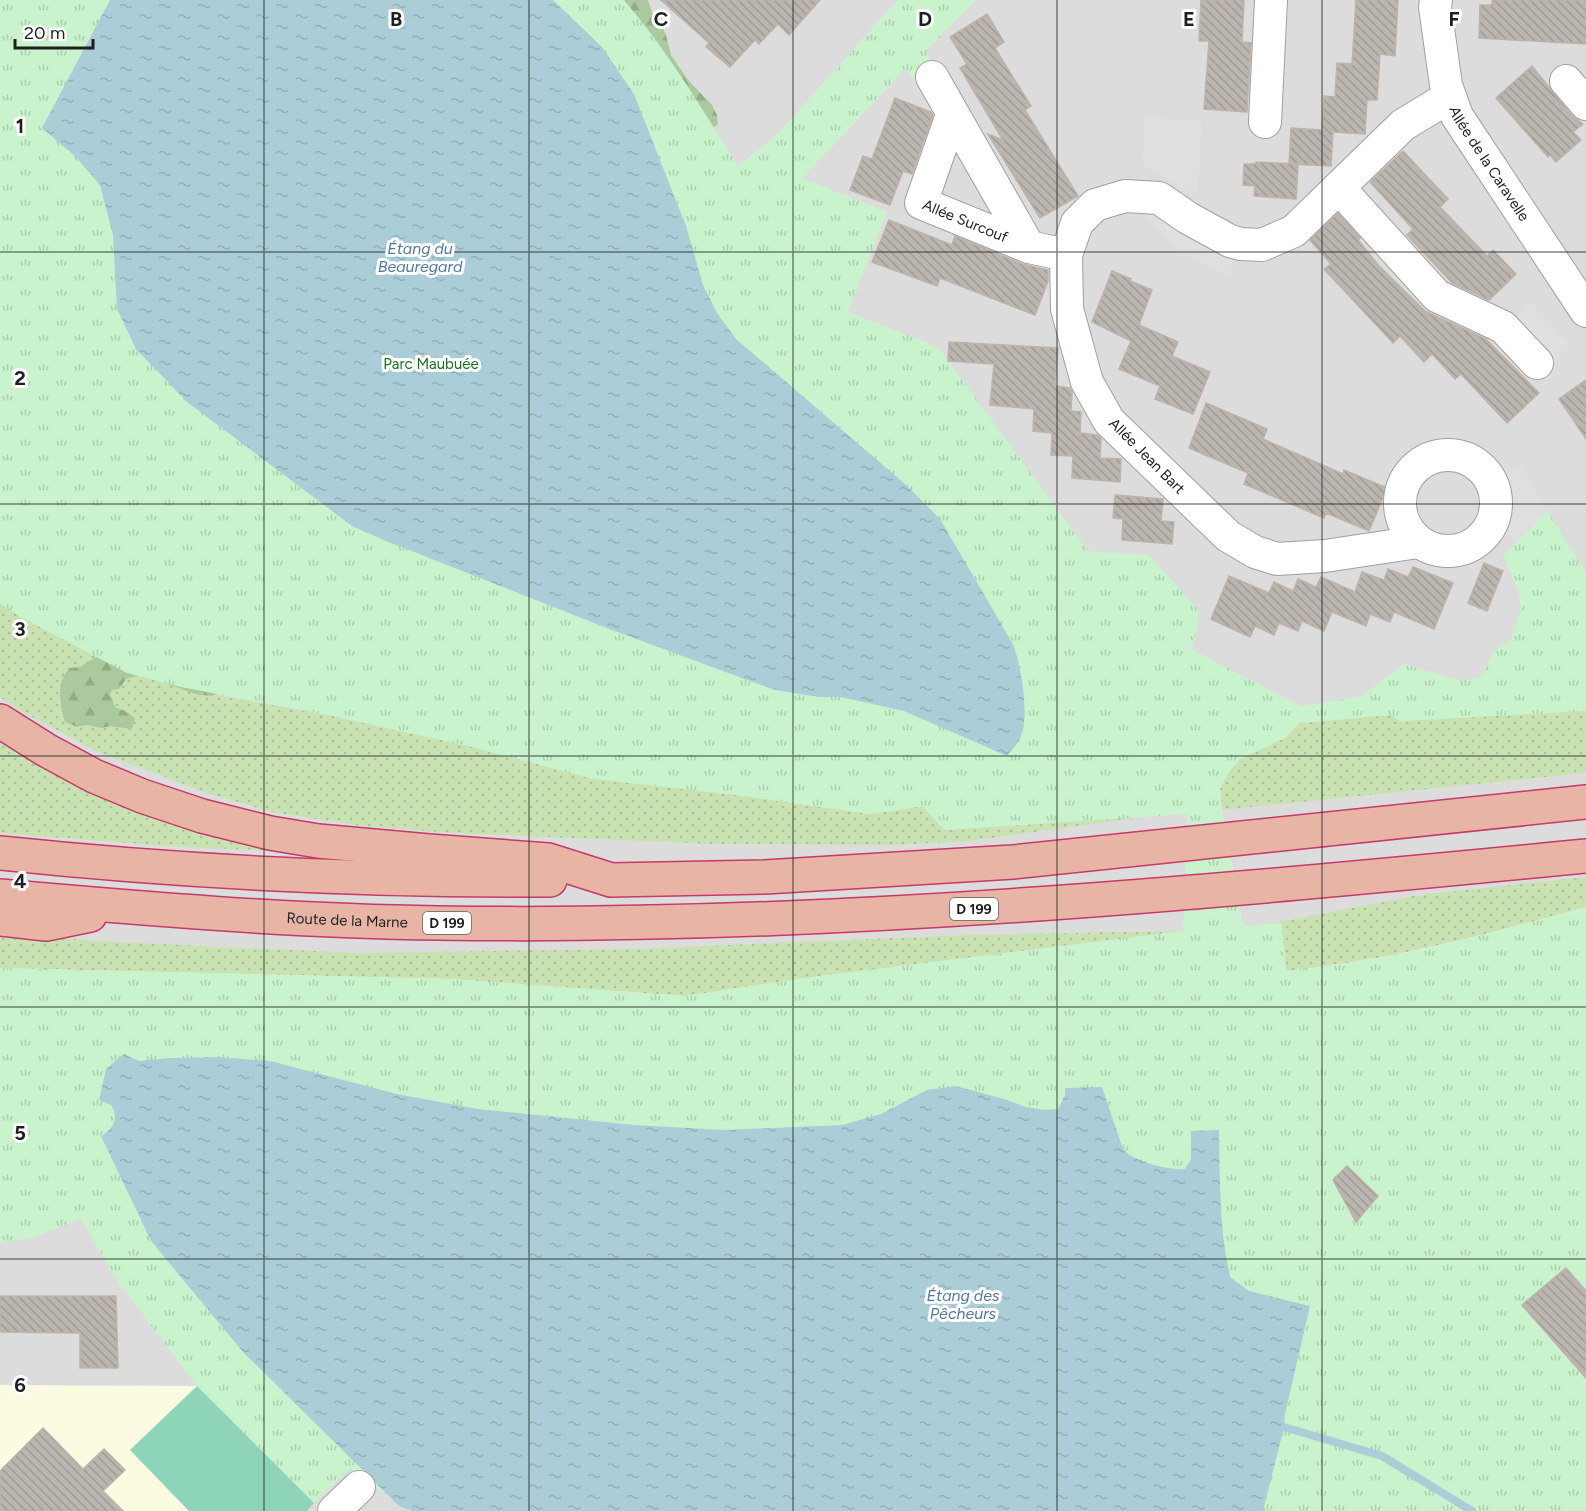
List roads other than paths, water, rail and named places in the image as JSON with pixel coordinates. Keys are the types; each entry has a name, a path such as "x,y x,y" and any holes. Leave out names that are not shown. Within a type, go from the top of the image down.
{"highway":[{"path":"0,722 94,776 142,796 202,816 270,833 318,841 548,860 611,880"},
{"path":"0,853 186,869 294,874 521,880 765,877 981,864 1586,802"},
{"name":"Route de la Marne","path":"0,896 203,914 437,923 768,920 974,909 1179,893 1586,856"},
{"path":"0,919 46,924 126,907"}],"street":[{"path":"1265,122 1271,0"},
{"name":"Allée de la Caravelle","path":"1436,0 1436,18 1449,97 1457,116 1468,136 1586,311"},
{"name":"Allée Surcouf","path":"932,77 952,116 1029,247"},
{"path":"1566,81 1586,104"},
{"name":"Allée Jean Bart","path":"1419,542 1325,556 1277,559 1255,552 1228,536 1108,421 1087,382 1067,309 1066,255 1077,223 1095,205 1125,196 1159,198 1188,218 1230,241 1262,245 1294,231 1403,124 1449,97"},
{"name":"Allée Surcouf","path":"952,116 921,203 1029,247 1066,255"},
{"path":"1339,188 1437,296 1503,327 1537,363"},
{"path":"334,1511 359,1487"}],"water":[{"name":"Étang du Beauregard","path":"110,0 553,0 602,47 634,94 686,226 703,285 717,313 736,339 905,484 940,519 1014,646 1022,680 1025,707 1023,732 1015,747 1007,756 904,711 841,697 819,697 775,690 612,630 386,541 352,526 187,402 136,349 117,309 113,235 100,185 75,156 42,128"},
{"name":"Étang des Pêcheurs","path":"124,1054 139,1061 218,1057 270,1061 397,1094 478,1109 634,1125 724,1130 842,1125 881,1114 927,1090 956,1086 1026,1107 1045,1110 1058,1109 1065,1095 1065,1088 1102,1087 1123,1149 1143,1161 1161,1167 1178,1169 1185,1169 1191,1159 1191,1131 1219,1130 1222,1223 1230,1277 1249,1291 1310,1306 1263,1511 412,1511 399,1506 243,1352 151,1241 101,1136 109,1130 115,1119 111,1105 99,1100 106,1069"}],"waterway":[{"path":"1284,1427 1382,1456 1472,1511"}],"park label":[{"name":"Parc Maubuée","path":"431,364"}]}
